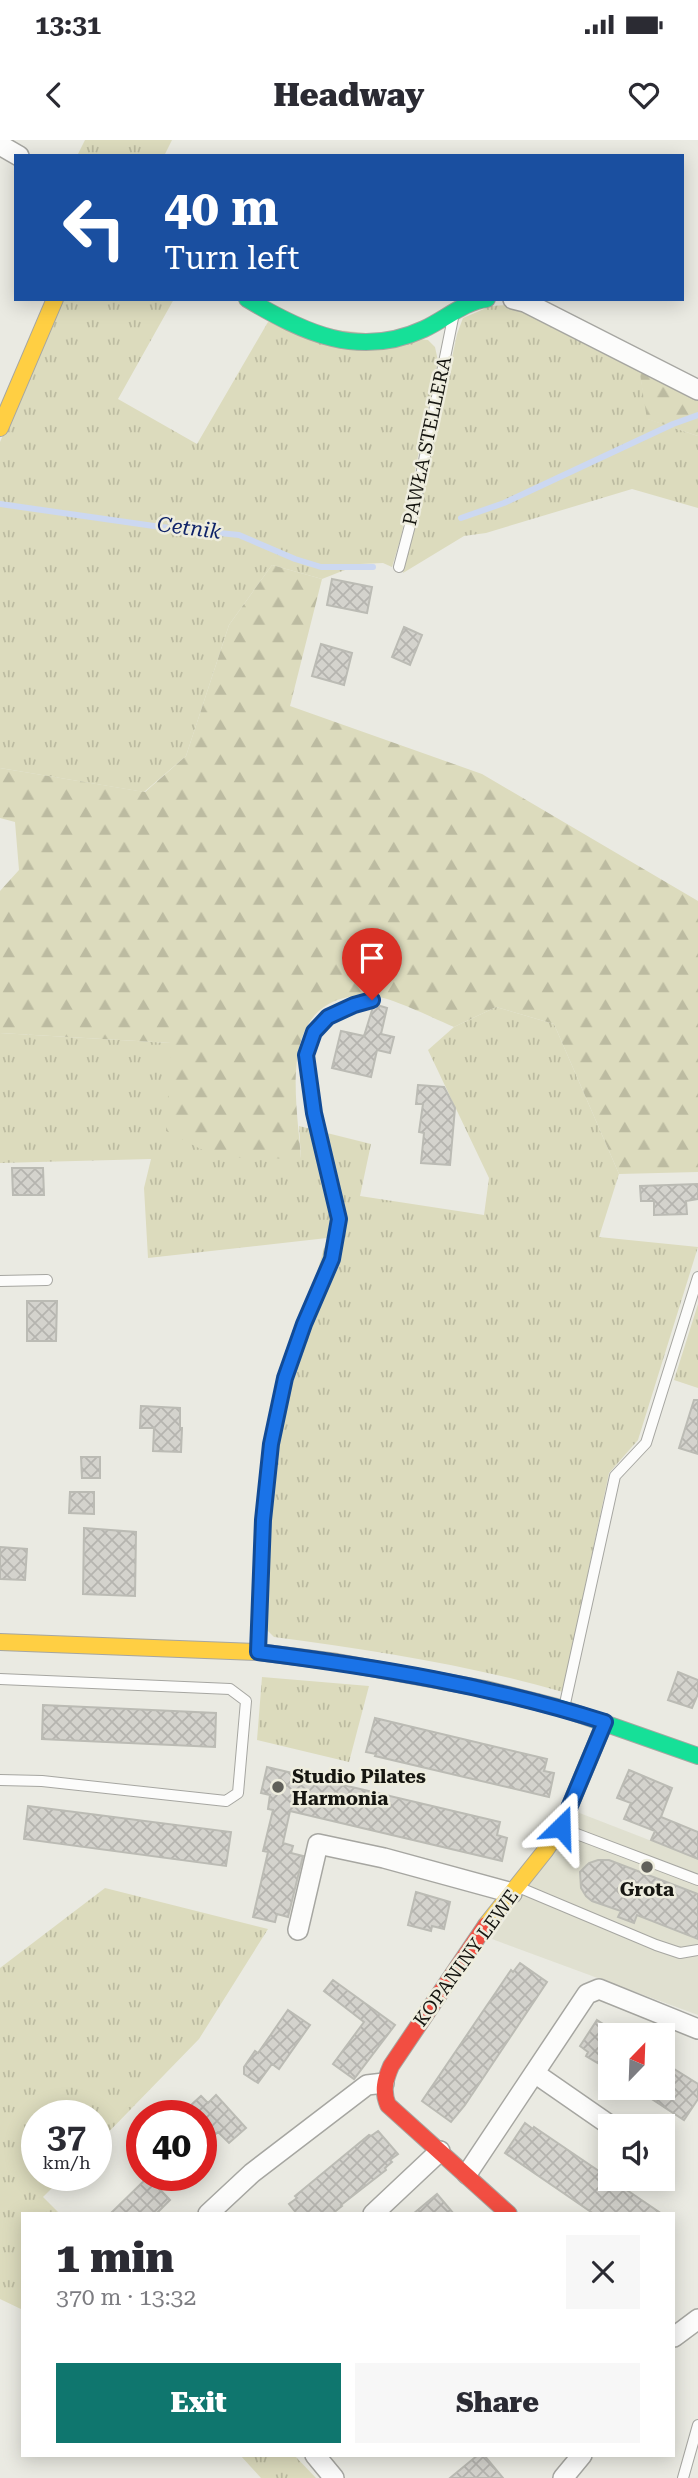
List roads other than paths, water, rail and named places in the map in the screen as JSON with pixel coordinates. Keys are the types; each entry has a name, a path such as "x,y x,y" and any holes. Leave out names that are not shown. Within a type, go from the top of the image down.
{"street":[{"path":"0,145 16,154"},
{"path":"0,428 54,301"},
{"name":"PAWŁA STELLERA","path":"250,301 284,321 337,341 384,342 421,330 476,301"},
{"path":"521,301 698,390"},
{"path":"0,1642 258,1652 414,1675 564,1709 698,1756"},
{"name":"KOPANINY LEWE","path":"384,2083 391,2066 478,1934 545,1852 561,1827 605,1722"},
{"path":"298,1930 318,1844 514,1890"},
{"path":"467,2174 587,1994 599,1989 698,2029"},
{"path":"536,2074 598,2117"},
{"path":"210,2212 252,2172 367,2085 384,2083 384,2096 388,2105 507,2212"},
{"path":"375,2212 440,2151"},
{"path":"675,2336 698,2319"},
{"path":"317,2457 334,2478"},
{"path":"563,2478 580,2457"}],"lane":[{"name":"PAWŁA STELLERA","path":"399,567 414,510 454,314"},
{"path":"258,1652 263,1520 271,1444 285,1378 304,1324 332,1259 339,1219 314,1113 306,1055 314,1032 328,1017 372,1000"},
{"path":"564,1709 615,1476 646,1443 698,1277"},
{"path":"0,1281 47,1280"},
{"path":"0,1679 230,1689 246,1701 237,1793 226,1801 42,1781 0,1780"},
{"path":"561,1827 698,1880"},
{"path":"514,1890 680,1953 698,1950"},
{"path":"683,2478 698,2425"}],"waterway":[{"name":"Cetnik","path":"461,518 504,503 673,424 698,415"},
{"name":"Cetnik","path":"0,504 239,535 321,567 373,567"}],"place":[{"name":"Studio Pilates Harmonia","path":"278,1787"},
{"name":"Grota","path":"647,1867"}]}
